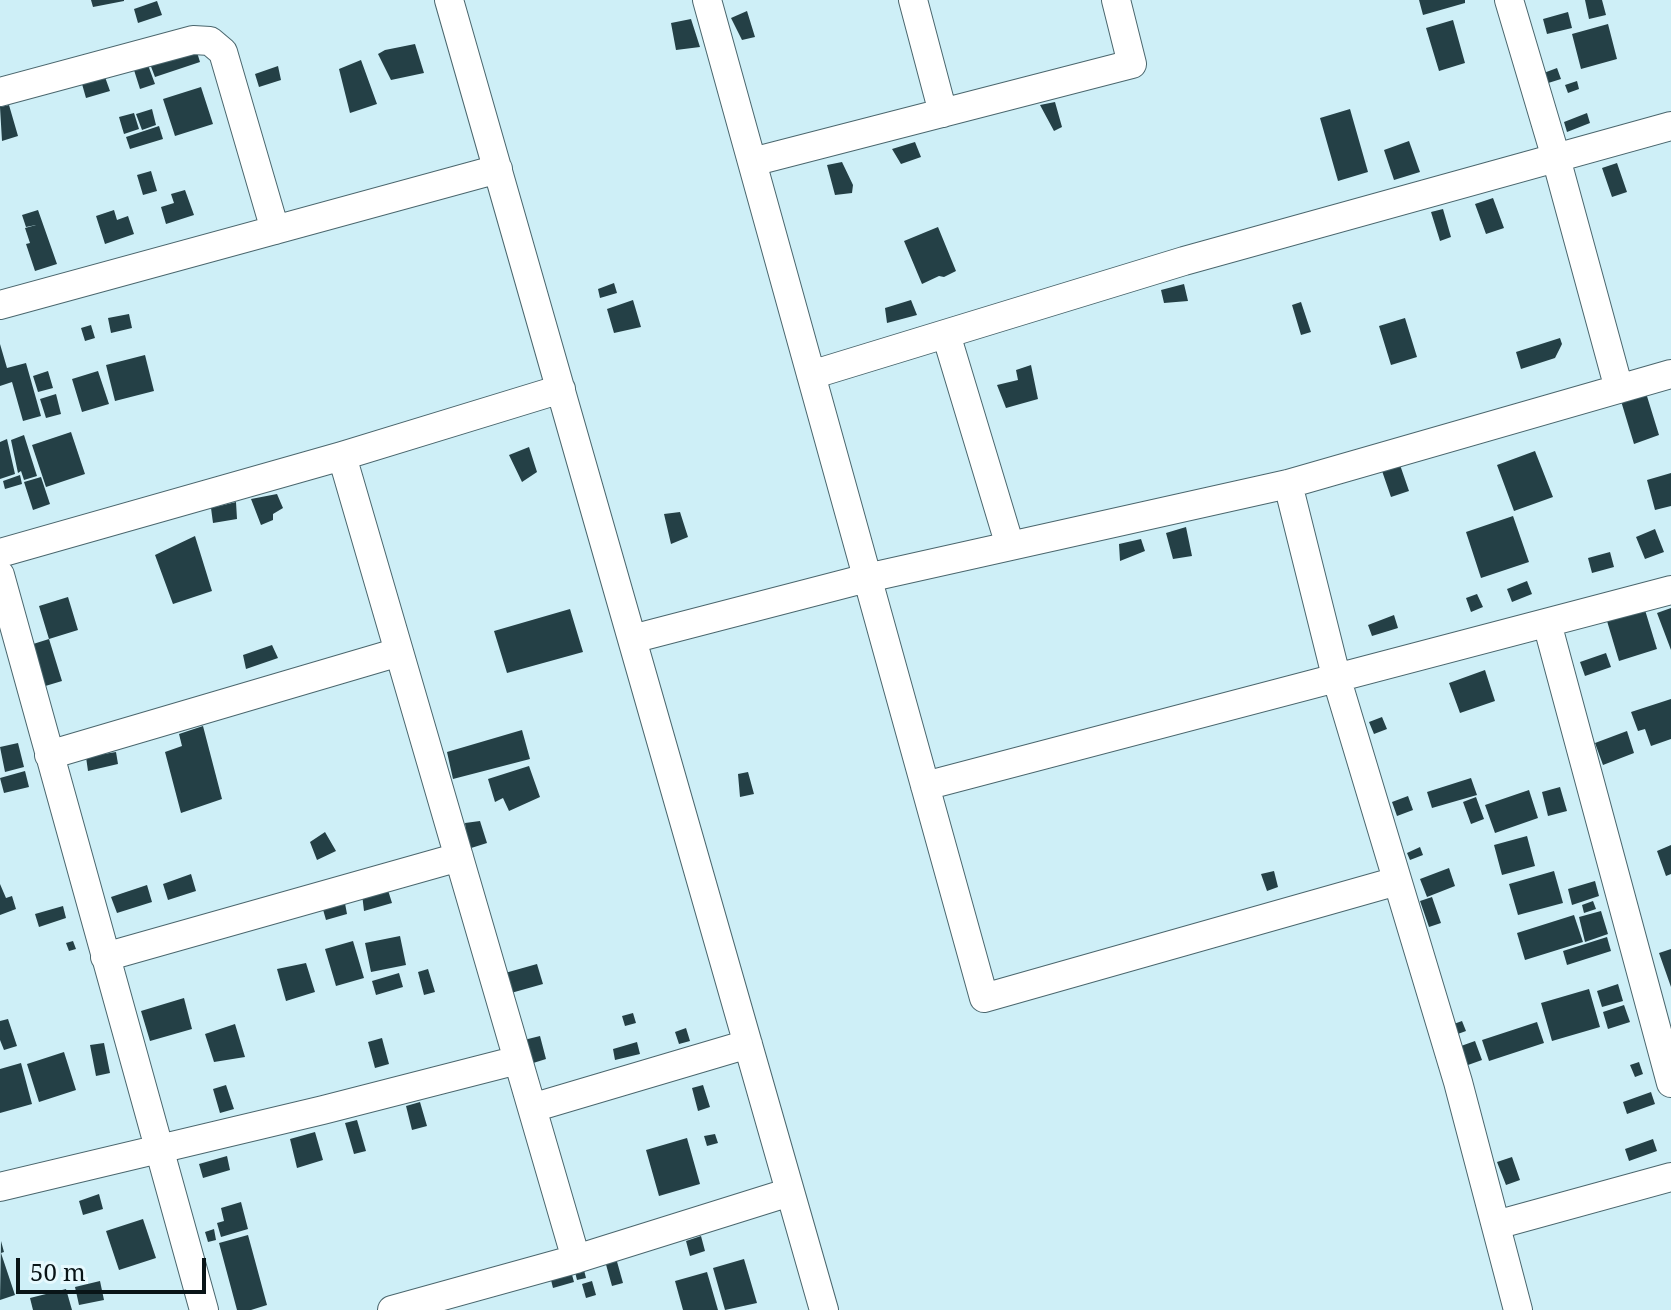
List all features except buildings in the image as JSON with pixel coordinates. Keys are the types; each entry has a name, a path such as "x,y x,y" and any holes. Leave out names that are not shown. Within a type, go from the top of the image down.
{"street":[{"path":"449,0 824,1310"},
{"path":"707,0 984,998 1397,881"},
{"path":"913,0 943,113"},
{"path":"752,162 1132,64 1116,0"},
{"path":"1509,0 1619,389"},
{"path":"0,92 193,40 210,41 223,52 275,230"},
{"path":"811,375 1184,261 1671,126"},
{"path":"0,305 498,169"},
{"path":"946,334 1010,546"},
{"path":"632,639 867,578 1288,484 1671,374"},
{"path":"0,553 342,456 561,389"},
{"path":"342,456 576,1259"},
{"path":"1288,484 1337,680 1458,1082 1518,1310"},
{"path":"0,575 204,1310"},
{"path":"925,786 1671,590"},
{"path":"1547,623 1671,1083"},
{"path":"49,755 399,652"},
{"path":"105,957 459,857"},
{"path":"532,1108 748,1044"},
{"path":"0,1187 518,1060"},
{"path":"1496,1225 1671,1177"},
{"path":"392,1310 576,1259 790,1192"}]}
